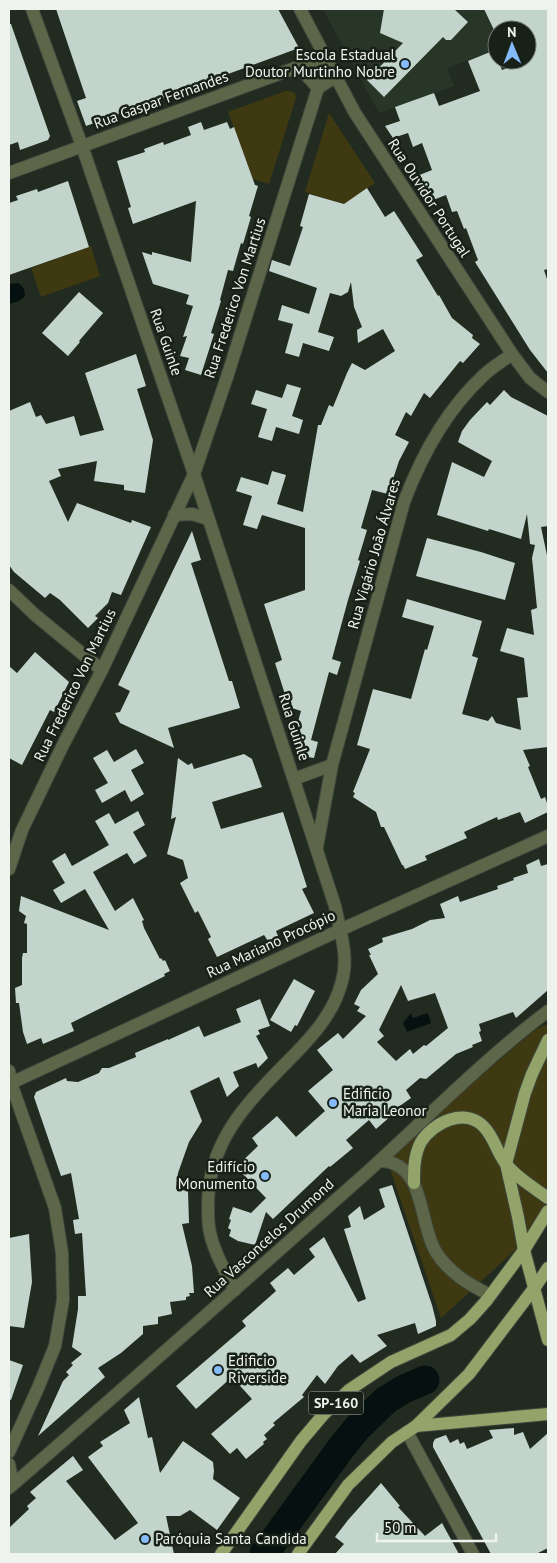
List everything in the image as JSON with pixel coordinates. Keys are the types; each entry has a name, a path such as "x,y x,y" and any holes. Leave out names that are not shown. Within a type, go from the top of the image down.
{"main road":[{"path":"548,1040 525,1093 506,1164 524,1250 548,1340"},
{"path":"414,1183 414,1160 421,1143 430,1131 438,1125 458,1118 473,1119 484,1127 506,1164 527,1183 548,1198"},
{"name":"SP-160","path":"221,1554 301,1441 329,1409 349,1390 391,1362 451,1336 470,1319 524,1250 548,1211"},
{"path":"298,1554 348,1485 386,1447 412,1429 469,1374 548,1268"},
{"path":"412,1429 548,1414"}],"street":[{"name":"Rua Guinle","path":"32,9 82,146 194,474 317,848 335,906 344,955 343,981 332,1008 312,1036 255,1095 227,1132 214,1160 208,1191 209,1227 220,1261 235,1290"},
{"name":"Rua Ouvidor Portugal","path":"300,9 355,113 512,354 530,378 548,392"},
{"name":"Rua Gaspar Fernandes","path":"9,173 325,57"},
{"path":"298,67 318,88 335,77"},
{"name":"Rua Frederico Von Martius","path":"9,869 22,830 63,744 102,670 194,474 228,374 318,88"},
{"name":"Rua Vigário João Álvares","path":"317,848 332,765 404,502 414,476 444,420 465,393 485,373 512,354"},
{"path":"174,516 192,514 208,518"},
{"path":"9,590 34,614 102,670"},
{"path":"294,779 332,765"},
{"name":"Rua Mariano Procópio","path":"10,1079 548,836"},
{"name":"Rua Vasconcelos Drumond","path":"11,1486 235,1290 380,1160 433,1109 530,1024 548,1011"},
{"path":"9,1452 55,1346 63,1300 62,1253 55,1208 10,1079"},
{"path":"380,1160 390,1161 399,1165 414,1183 435,1251 443,1262 454,1273 474,1287 490,1295"},
{"path":"412,1429 473,1554"},
{"path":"9,1464 11,1486"}],"shaded area":[{"name":"Escola Estadual Doutor Murtinho Nobre","path":"323,9 484,9 489,20 487,20 487,54 447,68 454,86 379,113"},
{"path":"285,91 295,93 296,98 269,184 253,179 228,112"},
{"path":"329,113 375,183 344,204 305,192"},
{"path":"91,246 100,276 41,297 31,268"},
{"path":"18,283 23,288 25,296 19,301 9,304 9,284"},
{"path":"411,1013 413,1018 428,1013 431,1023 407,1032 403,1023"},
{"path":"548,1024 548,1220 441,1318 390,1169 392,1159 431,1118 536,1029"}],"building":[{"path":"56,9 278,9 299,48 86,126 77,101 86,98"},
{"path":"384,9 454,9 468,22 451,40 446,40 443,37 384,97 367,80 403,43 380,33"},
{"path":"484,9 548,9 548,269 544,270 548,282 548,373 530,350 475,262 478,260 466,228 464,229 457,211 452,212 446,195 433,200 417,176 432,170 422,143 413,147 408,133 393,138 385,126 400,121 395,107 434,93 439,106 480,91 468,61 487,53 487,70 537,70 537,20 489,20"},
{"path":"9,24 11,24 50,136 48,140 20,150 18,142 9,145"},
{"path":"201,122 204,130 227,122 230,129 234,127 255,185 258,186 243,244 241,243 233,271 228,270 211,333 214,334 201,375 185,370 189,358 180,356 187,336 183,337 193,306 186,304 189,295 153,284 142,252 152,255 152,252 191,262 196,201 133,224 128,208 131,207 117,161 145,152 144,149 163,142 164,145 191,135 188,127"},
{"path":"68,181 89,247 9,275 9,203 18,200 16,196 37,189 38,192"},
{"path":"367,188 385,217 394,211 423,256 416,260 452,318 473,335 472,338 480,344 463,363 460,361 430,398 424,393 411,416 406,412 395,435 409,442 399,461 388,494 372,490 361,528 367,530 358,560 360,561 332,659 341,662 337,675 329,672 311,740 318,742 314,758 307,757 306,760 296,729 301,711 289,707 275,663 282,660 264,604 305,590 305,528 262,515 257,529 243,525 252,496 236,491 241,477 268,485 272,471 286,475 277,504 303,512 318,425 321,425 329,405 333,407 352,363 365,370 395,351 383,329 358,343 357,330 362,327 354,307 351,282 348,292 341,296 330,293 318,332 334,337 329,351 303,343 299,357 285,353 293,324 278,320 282,305 309,314 317,288 269,271 272,260 290,266 303,227 300,226 309,194 344,204"},
{"path":"79,292 103,313 68,356 42,333"},
{"path":"136,354 146,386 137,389 153,440 145,493 124,490 124,485 94,481 97,461 58,469 61,476 49,481 68,522 77,503 131,523 132,520 151,527 121,595 112,592 108,603 95,616 98,618 88,628 60,600 50,593 45,598 14,572 9,565 9,411 30,402 36,417 41,415 46,424 74,416 80,436 104,430 85,373"},
{"path":"287,384 301,388 292,416 303,420 299,434 276,427 272,441 258,437 267,409 251,404 256,390 282,398"},
{"path":"504,390 511,397 548,416 548,526 541,527 548,560 548,747 523,750 541,799 545,797 548,812 525,823 520,812 498,820 497,817 464,832 467,838 425,856 427,860 405,869 384,827 381,827 376,812 353,797 355,793 353,792 370,749 357,745 373,689 411,699 425,649 427,650 434,626 402,617 407,599 482,621 472,656 478,658 462,714 488,721 492,716 496,723 521,730 517,698 528,697 524,658 500,651 507,628 534,635 531,610 537,608 532,558 535,545 530,544 527,514 521,539 437,515 452,462 484,477 492,461 458,442 462,431 470,420 487,402 490,405"},
{"path":"192,531 201,560 191,563 229,681 232,681 240,708 168,728 174,748 120,723 115,713 120,712 130,691 118,685"},
{"path":"427,538 515,563 505,600 416,576"},
{"path":"35,652 69,682 54,712 50,710 22,765 9,758 9,666 17,673"},
{"path":"136,749 144,763 131,770 144,794 131,802 125,790 102,803 95,790 108,783 93,758 107,750 114,762"},
{"path":"244,754 252,759 262,787 212,802 221,829 283,812 307,887 302,889 314,913 276,931 278,936 268,941 264,935 217,957 208,939 211,937 198,911 195,913 180,883 188,878 183,860 167,854 176,817 171,819 178,758 188,765 192,763 194,769"},
{"path":"138,811 145,825 133,832 147,856 134,864 127,853 93,872 115,911 133,898 144,920 142,921 144,928 160,959 165,960 170,971 164,974 165,976 71,1023 74,1031 43,1044 41,1038 27,1044 23,1032 19,1003 16,1003 15,988 22,985 22,958 23,953 27,953 27,924 24,923 26,916 19,911 21,896 109,930 85,889 61,903 53,890 65,883 52,861 65,853 72,866 109,845 95,821 109,813 115,824"},
{"path":"539,859 541,866 548,864 548,990 516,1018 513,1012 479,1024 482,1041 456,1054 426,1079 420,1078 406,1090 411,1098 394,1110 391,1116 376,1129 369,1120 346,1140 353,1148 329,1166 273,1219 266,1212 255,1245 238,1241 229,1236 231,1230 228,1228 231,1220 229,1219 233,1207 251,1213 266,1198 236,1167 258,1146 252,1138 277,1116 296,1137 325,1111 308,1091 333,1070 317,1050 338,1033 343,1039 366,1016 357,1011 360,1007 354,1004 361,990 378,974 368,949 383,942 382,938 412,929 430,920 445,918 440,904 458,896 460,902 498,889 497,886 528,873 526,865","holes":["401,985 408,1001 435,993 448,1028 426,1046 424,1045 413,1054 410,1049 396,1061 377,1042 384,1036 379,1030"]},
{"path":"294,979 315,991 297,1026 295,1025 291,1032 270,1020"},
{"path":"260,999 270,1026 258,1030 260,1034 256,1036 268,1058 258,1068 256,1063 233,1072 239,1086 227,1097 219,1077 190,1091 202,1121 189,1142 178,1173 176,1189 188,1191 189,1223 182,1224 192,1266 194,1293 189,1293 190,1296 186,1297 186,1300 170,1302 172,1314 158,1317 158,1324 143,1326 143,1334 121,1353 98,1368 105,1377 38,1436 63,1381 69,1375 66,1372 73,1365 71,1363 82,1354 72,1347 78,1309 78,1296 86,1296 82,1233 75,1234 73,1220 79,1219 71,1173 61,1176 34,1097 36,1092 66,1078 67,1081 78,1082 99,1073 102,1068 109,1068 136,1057 135,1053 199,1026 204,1037 241,1022 236,1009"},
{"path":"392,1185 432,1305 436,1326 418,1334 415,1323 377,1335 387,1346 360,1363 352,1354 338,1366 325,1384 317,1375 302,1395 304,1397 273,1423 275,1425 264,1435 267,1439 263,1442 264,1444 246,1459 237,1448 230,1454 211,1434 252,1399 232,1377 196,1409 176,1386 246,1326 242,1321 276,1291 270,1283 288,1268 294,1275 315,1257 309,1249 324,1237 358,1302 366,1299 344,1229 351,1227 348,1216 360,1206 364,1220 385,1207 379,1189"},
{"path":"29,1234 32,1282 24,1328 9,1326 9,1238"},
{"path":"9,1360 23,1365 11,1400 9,1399"},
{"path":"139,1397 148,1438 152,1437 160,1473 183,1441 213,1462 213,1479 240,1498 217,1530 190,1510 180,1516 166,1516 174,1554 9,1554 9,1528 29,1509 27,1506 36,1498 30,1492 73,1456 83,1470 66,1481 115,1540 138,1523 88,1457 103,1446 100,1442 130,1423 124,1410"},
{"path":"514,1428 514,1435 523,1432 530,1449 548,1433 548,1548 536,1554 491,1554 433,1447 433,1443 435,1439 446,1435 450,1443 458,1439 460,1444 464,1442 467,1449 493,1438 489,1430"},
{"path":"381,1483 400,1506 398,1507 425,1536 442,1523 459,1554 335,1554 344,1544 335,1537"}],"waterway":[{"path":"264,1554 358,1427 386,1400 404,1389 425,1380"}],"place":[{"name":"Escola Estadual Doutor Murtinho Nobre","path":"405,64"},
{"name":"Edificio Maria Leonor","path":"333,1103"},
{"name":"Edifício Monumento","path":"265,1176"},
{"name":"Edificio Riverside","path":"218,1370"},
{"name":"Paróquia Santa Candida","path":"145,1539"}]}
